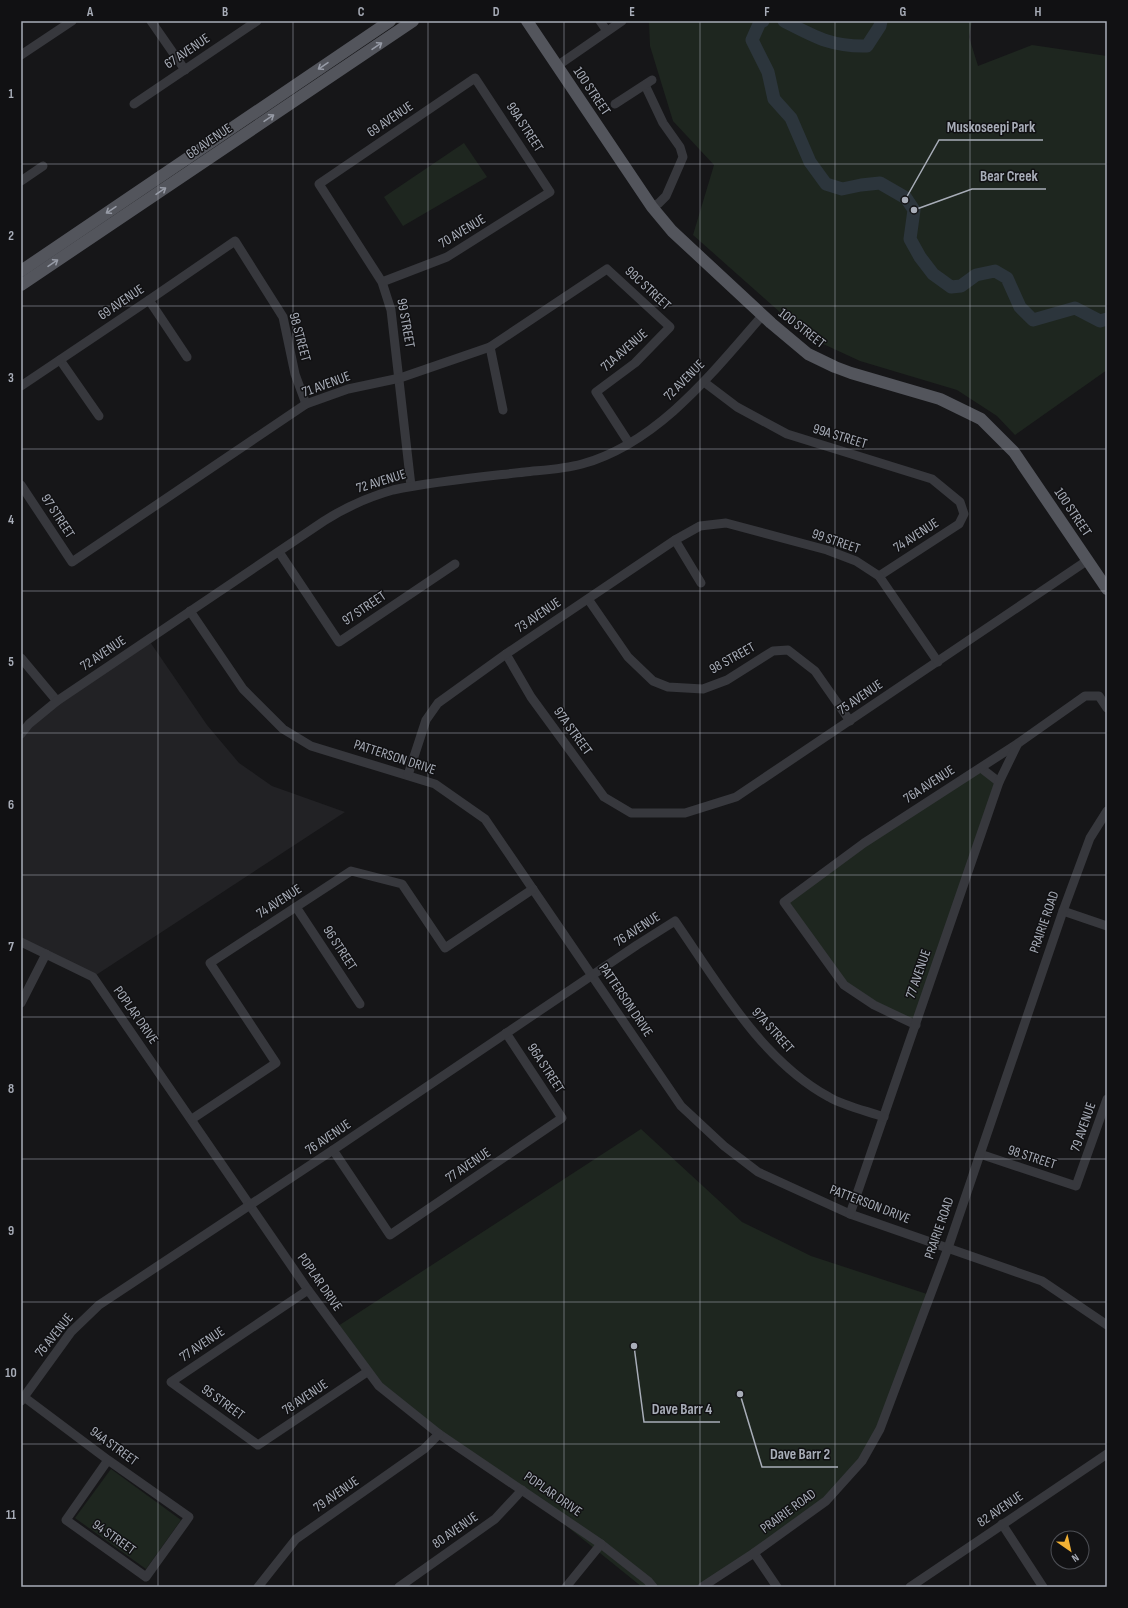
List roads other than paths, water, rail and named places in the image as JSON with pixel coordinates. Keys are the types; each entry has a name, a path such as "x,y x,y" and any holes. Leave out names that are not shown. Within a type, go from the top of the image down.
{"main road":[{"name":"68 AVENUE","path":"21,271 390,21"},
{"name":"68 AVENUE","path":"21,285 413,21"},
{"name":"100 STREET","path":"527,21 652,207 672,231 762,316 808,354 820,361 851,373 940,399 982,419 1014,452 1107,589"}],"street":[{"path":"21,55 72,21"},
{"path":"151,21 185,70"},
{"name":"67 AVENUE","path":"134,104 257,21"},
{"path":"600,21 607,31"},
{"path":"557,66 622,21"},
{"name":"69 AVENUE","path":"319,184 475,78"},
{"name":"99A STREET","path":"475,78 550,192"},
{"path":"615,104 648,82 663,123 680,147 683,158 666,196 652,207"},
{"path":"21,181 42,166"},
{"name":"99 STREET","path":"319,184 382,282 391,310 400,378 411,486"},
{"name":"70 AVENUE","path":"382,282 447,257 550,192"},
{"name":"69 AVENUE","path":"21,386 235,241"},
{"name":"98 STREET","path":"235,241 283,317 295,374 306,404"},
{"name":"71 AVENUE","path":"72,562 306,404 348,388 400,378 490,347 607,269"},
{"name":"99C STREET","path":"607,269 670,327"},
{"path":"149,300 187,357"},
{"name":"72 AVENUE","path":"21,734 42,712 57,701 324,521 356,503 371,496 411,486 581,464 614,452 653,427 674,410 704,382 762,316"},
{"name":"71A AVENUE","path":"629,443 596,392 635,363 670,327"},
{"path":"490,347 503,410"},
{"path":"60,360 99,416"},
{"name":"99A STREET","path":"704,382 737,407 787,434 932,479 960,502 964,514"},
{"name":"97 STREET","path":"21,485 72,562"},
{"name":"74 AVENUE","path":"879,576 959,524 964,514"},
{"name":"99 STREET","path":"726,523 827,550 856,560 879,576 938,662"},
{"name":"73 AVENUE","path":"408,775 426,720 438,703 506,654 675,540 700,526 726,523"},
{"path":"675,540 701,583"},
{"name":"97 STREET","path":"279,552 339,642 455,564"},
{"name":"75 AVENUE","path":"631,813 685,813 736,797 1088,560"},
{"name":"98 STREET","path":"588,599 628,657 653,681 668,687 703,689 727,680 773,651 788,650 815,671 850,721"},
{"name":"PATTERSON DRIVE","path":"190,611 242,689 283,729 311,746 436,784 485,819 681,1106 724,1146 758,1172 850,1214 1042,1281 1107,1325"},
{"name":"97A STREET","path":"506,654 531,697 604,797 631,813"},
{"path":"21,658 57,701"},
{"name":"76A AVENUE","path":"916,1025 874,1005 844,985 784,902 864,843 981,768 1085,696 1099,696 1107,708"},
{"name":"77 AVENUE","path":"850,1214 998,782 1017,744"},
{"path":"981,768 998,782"},
{"name":"PRAIRIE ROAD","path":"702,1587 754,1553 826,1501 862,1461 880,1429 948,1248 1062,911 1090,838 1107,811"},
{"name":"74 AVENUE","path":"192,1119 276,1063 210,963 351,871 402,884 445,948 533,889"},
{"name":"96 STREET","path":"296,907 360,1004"},
{"path":"1062,911 1107,926"},
{"name":"97A STREET","path":"675,921 747,1024 790,1070 830,1098 884,1117"},
{"name":"76 AVENUE","path":"22,1399 70,1332 99,1305 333,1150 506,1032 675,921"},
{"name":"POPLAR DRIVE","path":"21,942 93,977 192,1119 308,1290 367,1372 379,1386 439,1434 601,1544 648,1581 653,1587"},
{"path":"21,1003 46,954"},
{"name":"96A STREET","path":"506,1032 562,1118"},
{"name":"79 AVENUE","path":"1076,1186 1107,1099"},
{"name":"77 AVENUE","path":"333,1150 390,1236 562,1118"},
{"name":"98 STREET","path":"980,1154 1076,1186"},
{"name":"77 AVENUE","path":"171,1382 308,1290"},
{"name":"78 AVENUE","path":"258,1445 367,1372"},
{"name":"95 STREET","path":"171,1382 258,1445"},
{"name":"94A STREET","path":"22,1399 189,1517 146,1577"},
{"name":"79 AVENUE","path":"258,1587 296,1539 424,1449 439,1434"},
{"name":"82 AVENUE","path":"910,1587 1107,1454"},
{"name":"94 STREET","path":"108,1460 66,1520 146,1577"},
{"name":"80 AVENUE","path":"399,1587 495,1519 522,1490"},
{"path":"1002,1524 1043,1587"},
{"path":"566,1587 601,1544"},
{"path":"754,1553 777,1587"}],"waterway":[{"path":"763,21 760,22 752,40 768,72 774,99 791,118 810,162 826,184 842,189 880,183 906,198 914,210 910,239 920,257 933,274 951,287 961,286 976,275 995,271 1007,278 1020,307 1033,320 1075,308 1100,321 1107,319"},
{"path":"784,21 824,40 855,46 867,46 880,26 881,21"}],"place":[{"name":"Muskoseepi Park","path":"905,200"},
{"name":"Bear Creek","path":"914,210"},
{"name":"Dave Barr 4","path":"634,1346"},
{"name":"Dave Barr 2","path":"740,1394"}]}
